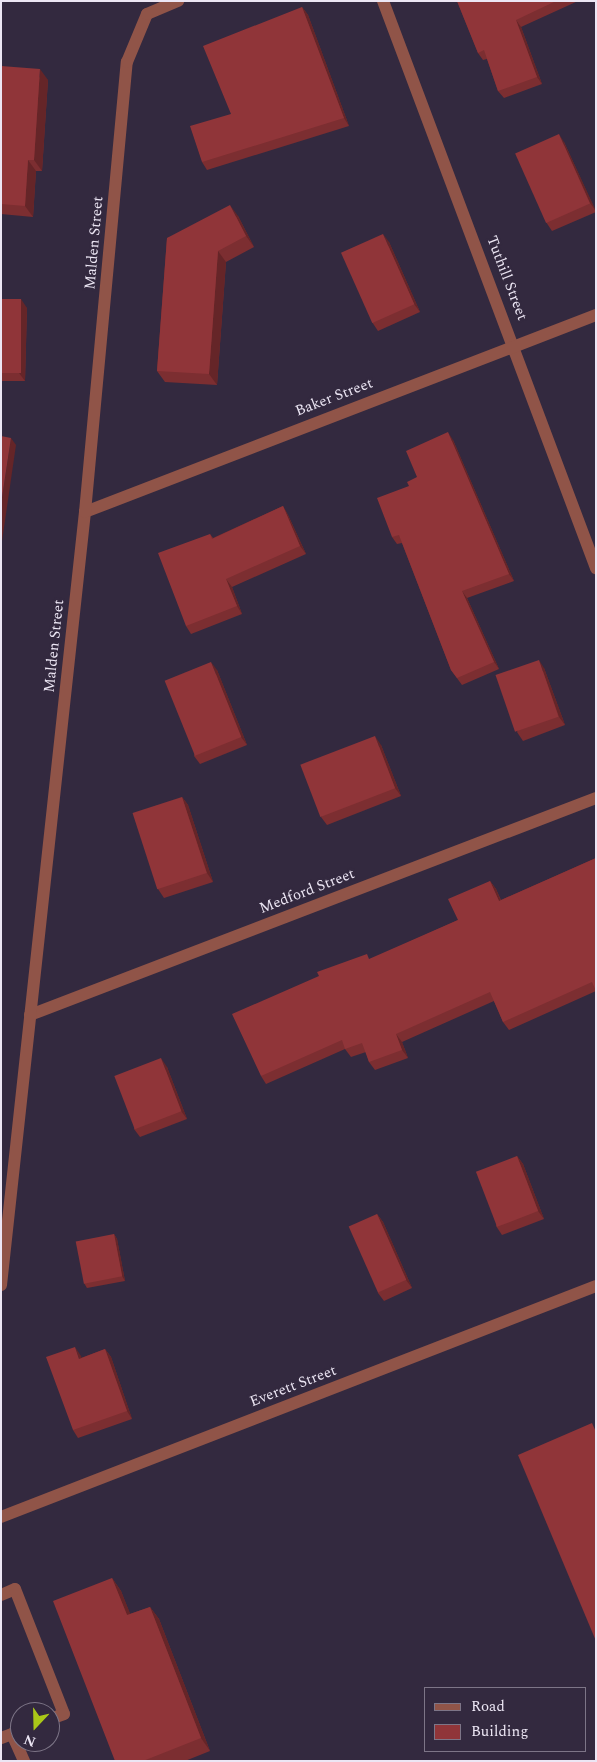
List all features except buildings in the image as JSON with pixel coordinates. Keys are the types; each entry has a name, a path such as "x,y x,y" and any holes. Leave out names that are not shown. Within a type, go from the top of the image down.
{"street":[{"name":"Malden Street","path":"1,1285 85,512 127,62 147,14 178,1"},
{"name":"Tuthill Street","path":"383,1 515,345 596,568"},
{"name":"Baker Street","path":"85,512 596,315"},
{"name":"Medford Street","path":"30,1015 596,798"},
{"name":"Everett Street","path":"1,1517 596,1286"},
{"path":"1,1595 15,1589 59,1702"},
{"path":"60,1704 64,1714 60,1716"}]}
